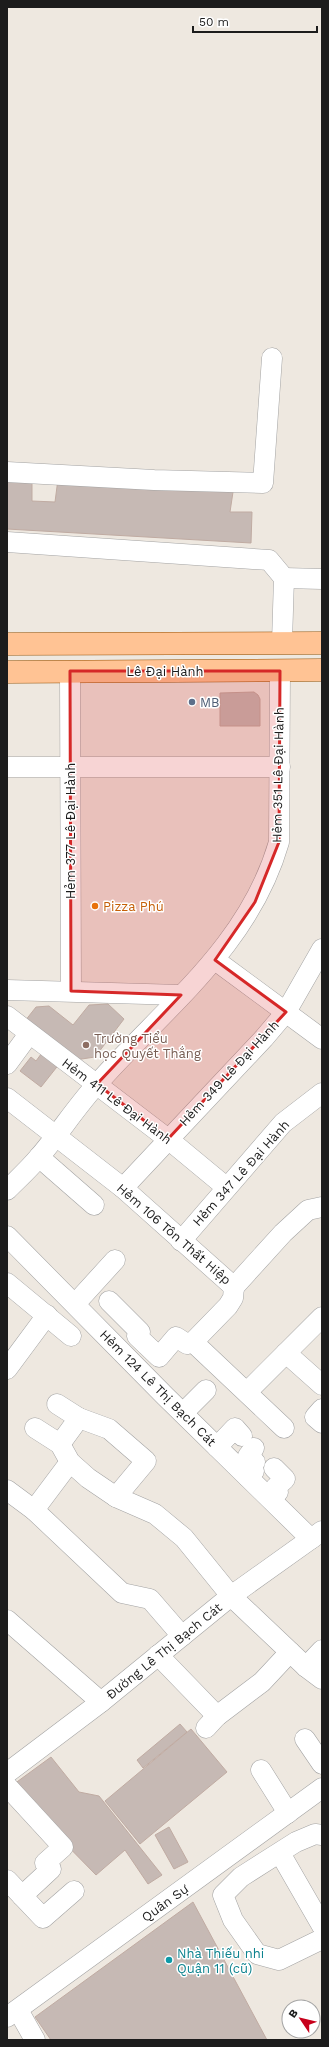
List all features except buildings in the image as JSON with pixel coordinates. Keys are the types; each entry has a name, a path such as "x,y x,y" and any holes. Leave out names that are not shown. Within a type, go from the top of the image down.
{"main road":[{"path":"280,671 282,642"},
{"path":"7,644 322,643"},
{"name":"Lê Đại Hành","path":"7,672 322,670"}],"street":[{"path":"7,472 154,480 263,483 272,358"},
{"path":"7,542 269,560 284,578 282,642"},
{"path":"284,578 322,579"},
{"name":"Hẻm 377 Lê Đại Hành","path":"70,671 71,991"},
{"name":"Hẻm 351 Lê Đại Hành","path":"7,1190 39,1157 97,1084 215,960 248,914 271,868 279,842 280,671"},
{"path":"7,767 280,768"},
{"name":"Hẻm 349 Lê Đại Hành","path":"123,1188 264,1038 286,1012 322,949"},
{"path":"215,960 322,1039"},
{"path":"7,990 181,995"},
{"name":"Hẻm 411 Lê Đại Hành","path":"7,1016 168,1139 226,1187"},
{"path":"7,1064 29,1034"},
{"name":"Hẻm 347 Lê Đại Hành","path":"181,1241 226,1187 283,1123 322,1093"},
{"name":"Hẻm 106 Tôn Thất Hiệp","path":"7,1098 123,1188 234,1287 283,1233 308,1210 322,1207"},
{"path":"39,1157 94,1205"},
{"name":"Hẻm 124 Lê Thị Bạch Cát","path":"7,1236 121,1352 271,1499 319,1534"},
{"path":"74,1304 115,1260"},
{"path":"7,1283 71,1336"},
{"path":"137,1336 159,1357 176,1337 186,1344 193,1342 228,1306 233,1298 234,1287"},
{"path":"110,1301 140,1332 121,1352"},
{"path":"7,1369 47,1315"},
{"path":"247,1392 322,1317"},
{"path":"193,1342 284,1428"},
{"path":"286,1353 322,1385"},
{"path":"183,1413 206,1390"},
{"path":"57,1404 78,1418 110,1429 146,1461 116,1497"},
{"path":"322,1409 315,1417 322,1423"},
{"path":"60,1444 78,1418"},
{"path":"35,1428 60,1444 70,1462 88,1478 116,1497 155,1514 184,1538 230,1596 306,1667 322,1679"},
{"path":"217,1447 235,1428 248,1442 248,1456 255,1462 250,1468 254,1471 248,1477"},
{"path":"34,1510 70,1462"},
{"path":"271,1499 278,1492 275,1488 285,1479 274,1468"},
{"path":"7,1490 34,1510 122,1593 150,1599 182,1636"},
{"name":"Đường Lê Thị Bạch Cát","path":"7,1773 101,1702 230,1596 319,1534"},
{"path":"7,1620 101,1702"},
{"path":"306,1667 322,1650"},
{"path":"158,1655 212,1722 262,1682 290,1652"},
{"path":"305,1739 322,1764"},
{"path":"261,1770 288,1813"},
{"path":"7,1786 63,1847 45,1863 51,1869 22,1896"},
{"name":"Quân Sự","path":"12,2014 322,1788"},
{"path":"322,1835 315,1834 296,1842 241,1877 223,1895 233,1920 257,1954 279,1960 322,1939"},
{"path":"280,1853 322,1926"},
{"path":"7,1880 43,1918 74,1891"},
{"path":"12,2014 35,2040"}],"highlighted area":[{"path":"70,671 280,671 279,842 255,902 215,960 286,1012 168,1139 97,1084 181,995 71,991"}],"place":[{"name":"MB","path":"192,702"},
{"name":"Pizza Phú","path":"95,906"},
{"name":"Trường Tiểu học Quyết Thắng","path":"86,1045"},
{"name":"Nhà Thiếu nhi Quận 11 (cũ)","path":"169,1960"}]}
